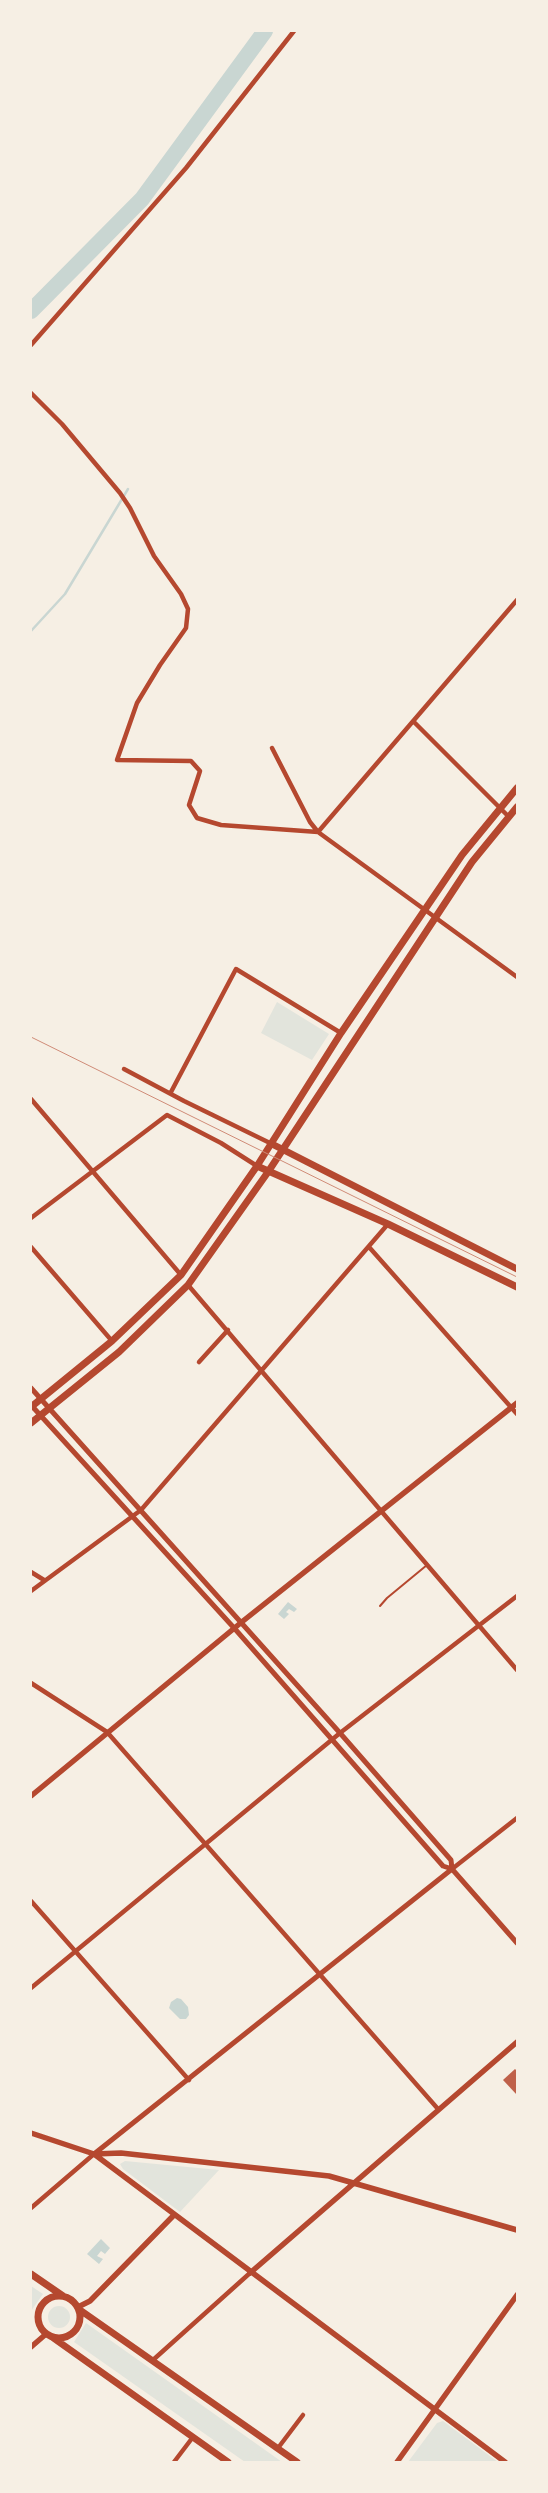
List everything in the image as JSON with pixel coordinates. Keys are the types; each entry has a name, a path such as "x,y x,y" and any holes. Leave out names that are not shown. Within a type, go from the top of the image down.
{"main road":[{"path":"32,1406 112,1342 181,1275 272,1144 341,1033 462,855 517,788"},
{"path":"31,1423 119,1352 188,1285 268,1172 472,862 517,807"},
{"path":"272,1144 517,1269"},
{"path":"257,1166 388,1224 517,1287"},
{"path":"31,1796 243,1621 517,1403"},
{"path":"250,2273 517,2042"},
{"path":"31,2133 94,2154 250,2273 505,2462"},
{"path":"94,2154 121,2153 329,2176 517,2230"},
{"path":"79,2308 90,2301 174,2215"},
{"path":"31,2274 297,2462"},
{"path":"63,2296 49,2298 40,2308 38,2321 46,2333 59,2339 72,2334 80,2323 79,2308"},
{"path":"397,2462 517,2296"},
{"path":"31,2322 228,2462"},
{"path":"31,2347 46,2333"}],"street":[{"path":"31,344 186,168 294,31"},
{"path":"31,393 62,424 120,493 130,508 154,556 181,594 188,609 186,628 137,703 117,760 191,761 200,770 189,805 197,818 222,825 318,832"},
{"path":"318,832 517,600"},
{"path":"413,721 509,817"},
{"path":"272,748 310,822 318,832 517,977"},
{"path":"171,1092 236,969 341,1033"},
{"path":"124,1068 171,1092 184,1101 272,1144"},
{"path":"31,1099 517,1670"},
{"path":"31,1218 93,1173 167,1115 221,1143 257,1166"},
{"path":"31,1591 141,1510 388,1224"},
{"path":"31,1247 112,1342"},
{"path":"369,1247 517,1414"},
{"path":"199,1362 228,1330"},
{"path":"31,1388 243,1621 451,1860 452,1869"},
{"path":"32,1406 235,1629 443,1866 452,1869 517,1943"},
{"path":"31,1572 44,1580"},
{"path":"31,1988 340,1733 517,1596"},
{"path":"31,1683 107,1732 438,2109"},
{"path":"31,2208 94,2154 517,1818"},
{"path":"31,1901 189,2080"},
{"path":"153,2360 250,2273"},
{"path":"278,2448 303,2415"},
{"path":"174,2462 192,2437"}],"lane":[{"path":"380,1606 387,1598 428,1565"}],"shaded area":[{"path":"277,1002 329,1034 312,1060 261,1033"},
{"path":"288,1602 297,1609 294,1612 289,1609 286,1612 289,1614 284,1619 278,1614"},
{"path":"177,1998 181,1999 188,2007 189,2015 186,2019 180,2019 169,2008 171,2002"},
{"path":"125,2161 219,2170 180,2212 123,2169 120,2164"},
{"path":"101,2239 110,2248 105,2254 101,2251 97,2256 103,2259 99,2264 87,2254"},
{"path":"31,2286 43,2294 31,2311"},
{"path":"59,2306 67,2309 70,2317 67,2325 59,2328 51,2325 48,2317 51,2309"},
{"path":"86,2323 282,2462 245,2462 74,2342"},
{"path":"443,2421 498,2462 408,2462 437,2423"}],"building":[{"path":"515,2069 517,2071 517,2095 503,2080"}],"waterway":[{"path":"31,311 142,199 265,31"},
{"path":"31,631 65,594 128,489"}],"tram line":[{"path":"31,1037 517,1277"}]}
